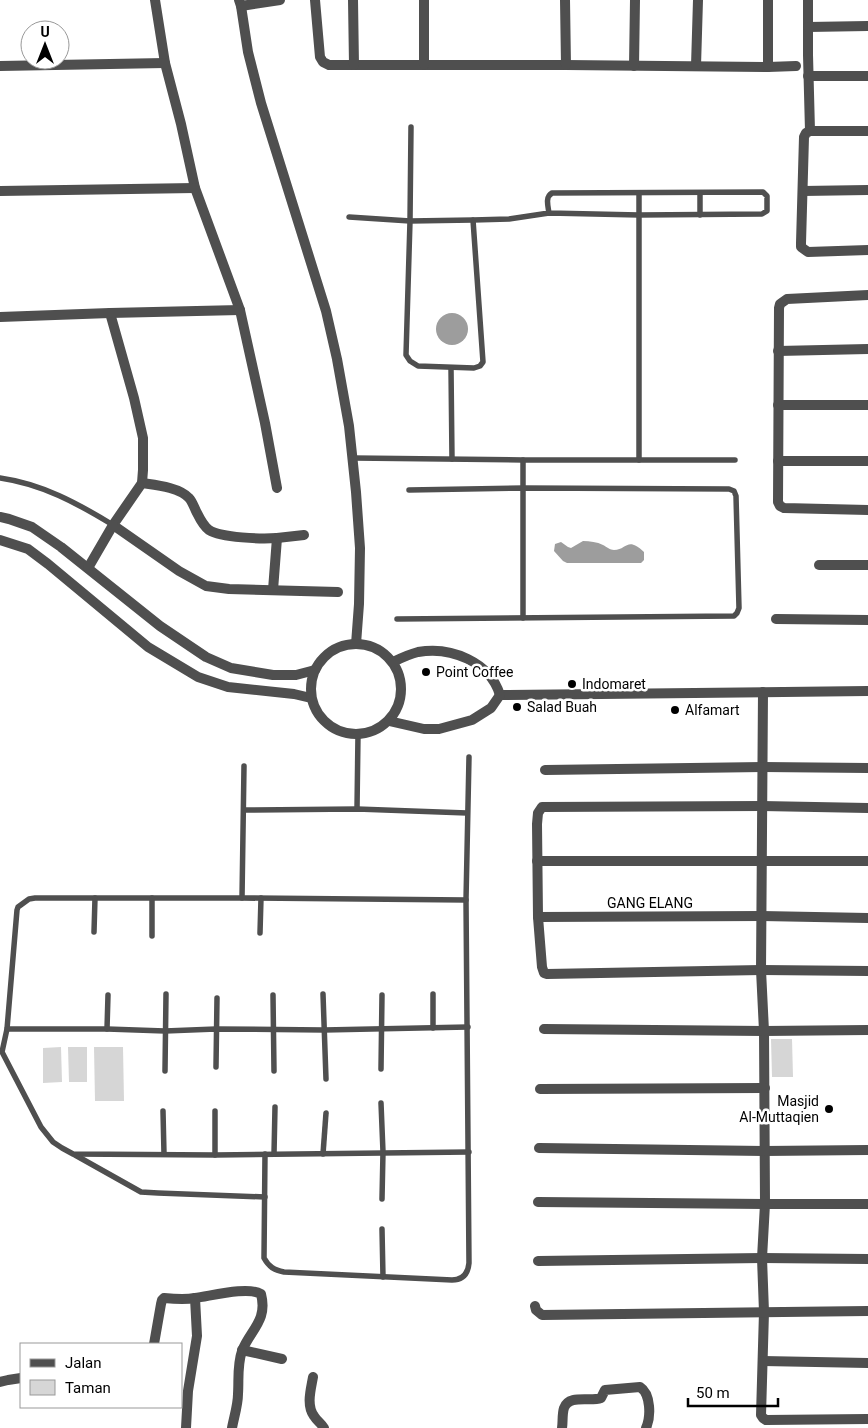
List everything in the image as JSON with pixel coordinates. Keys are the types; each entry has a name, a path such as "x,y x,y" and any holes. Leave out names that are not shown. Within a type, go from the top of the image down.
{"street":[{"path":"155,0 165,63 195,188 240,310 277,488"},
{"path":"280,0 240,3 248,52 261,103 326,311 346,407 353,458 360,548 356,644"},
{"path":"315,0 320,57 323,62 329,65 566,64 796,66"},
{"path":"354,0 354,65"},
{"path":"424,0 424,65"},
{"path":"566,0 566,64"},
{"path":"634,66 635,0"},
{"path":"696,66 698,0"},
{"path":"768,0 768,67"},
{"path":"808,0 810,131"},
{"path":"808,27 868,26"},
{"path":"0,66 165,63"},
{"path":"808,76 868,76"},
{"path":"868,131 810,131 806,133 804,137 801,243 808,252 868,250"},
{"path":"0,191 195,188"},
{"path":"803,191 868,190"},
{"path":"868,295 787,299 780,304 779,308 778,351 778,502 780,506 784,508 868,510"},
{"path":"0,317 110,312 240,310"},
{"path":"88,568 113,525 142,483 143,438 110,312"},
{"path":"778,351 868,349"},
{"path":"778,405 868,404"},
{"path":"778,461 868,461"},
{"path":"142,483 174,489 188,497 207,529 217,534 262,539 304,535"},
{"path":"0,517 32,527 61,547 160,626 206,657 231,668 273,675 296,675 315,670"},
{"path":"113,525 179,571 206,586 229,589 338,592"},
{"path":"273,590 277,538"},
{"path":"0,540 28,549 148,646 198,677 228,687 281,692 311,698"},
{"path":"820,565 868,566"},
{"path":"776,619 868,620"},
{"path":"356,644 367,645 386,655 393,662 402,686 401,699 389,721 369,733 358,735 345,734 333,729 323,721 315,710 311,698 310,684 315,670 322,659 332,651 343,646 356,644"},
{"path":"393,662 418,652 450,652 478,664 491,677 497,686 500,696"},
{"path":"500,696 868,691"},
{"path":"763,692 761,970 765,1088 765,1204 762,1258 764,1312 762,1414 766,1420 868,1419"},
{"path":"389,721 424,729 439,729 472,720 491,708 500,696"},
{"path":"545,770 763,767 868,768"},
{"path":"868,808 762,806 542,807 539,810 538,816 537,861 538,917 542,967 544,973 547,974 761,970 868,971"},
{"path":"537,861 868,861"},
{"name":"GANG ELANG","path":"538,917 762,916 868,918"},
{"path":"544,1029 868,1030"},
{"path":"540,1089 765,1088"},
{"path":"540,1148 764,1151 868,1150"},
{"path":"538,1202 868,1204"},
{"path":"538,1261 868,1258"},
{"path":"154,1343 162,1300 164,1298 195,1298 247,1291 261,1294 262,1312 260,1321 242,1350 238,1370 238,1394 232,1428"},
{"path":"186,1428 188,1391 197,1336 195,1298"},
{"path":"535,1306 542,1315 868,1311"},
{"path":"242,1350 282,1359"},
{"path":"763,1361 868,1362"},
{"path":"313,1377 310,1397 311,1410 324,1428"},
{"path":"0,1382 20,1378"},
{"path":"562,1428 566,1403 572,1400 596,1400 601,1398 605,1390 640,1387 648,1395 650,1420 646,1428"}],"lane":[{"path":"411,128 406,354 410,361 418,366 474,368 480,366 483,362 473,220"},
{"path":"349,217 410,221 509,219 549,213 639,215 762,214 767,211 768,196 763,192 552,194 547,199 549,213"},
{"path":"639,193 639,460"},
{"path":"700,193 700,215"},
{"path":"451,368 452,459"},
{"path":"353,458 735,460"},
{"path":"523,460 523,618"},
{"path":"0,478 30,484 43,489 83,506 113,525"},
{"path":"397,619 734,616 738,613 739,608 736,496 734,491 729,489 523,488 409,490"},
{"path":"357,809 358,735"},
{"path":"265,1154 264,1258 273,1270 452,1280 459,1279 465,1275 469,1263 466,900 469,757"},
{"path":"242,898 244,766"},
{"path":"244,810 357,809 467,813"},
{"path":"265,1197 141,1192 53,1142 41,1126 3,1056 2,1049 7,1029 18,906 29,899 35,898 466,900"},
{"path":"94,932 95,898"},
{"path":"152,898 152,936"},
{"path":"260,933 261,898"},
{"path":"165,1071 166,994"},
{"path":"323,994 326,1079"},
{"path":"433,994 433,1028"},
{"path":"107,1029 108,995"},
{"path":"273,996 274,1071"},
{"path":"381,1069 382,996"},
{"path":"216,1067 217,998"},
{"path":"7,1029 165,1031 468,1027"},
{"path":"381,1103 382,1199"},
{"path":"274,1154 275,1107"},
{"path":"163,1111 164,1154"},
{"path":"215,1111 215,1154"},
{"path":"323,1154 326,1112"},
{"path":"73,1154 469,1152"},
{"path":"382,1229 383,1277"}],"green space":[{"path":"771,1039 792,1039 793,1077 772,1077"},
{"path":"61,1047 62,1082 43,1083 43,1048"},
{"path":"68,1047 87,1047 87,1082 69,1082"},
{"path":"94,1047 123,1047 124,1101 95,1101"}],"shaded area":[{"path":"452,313 458,314 463,318 467,323 467,335 463,340 458,344 452,345 446,344 441,340 437,335 436,329 437,323 441,318 446,314"},
{"path":"583,541 598,543 614,550 630,544 634,545 644,552 644,560 641,563 567,563 554,551 555,544 561,542 571,548"}],"place":[{"name":"Point Coffee","path":"426,672"},
{"name":"Indomaret","path":"572,684"},
{"name":"Salad Buah","path":"517,707"},
{"name":"Alfamart","path":"675,710"},
{"name":"Masjid Al-Muttaqien","path":"829,1109"}]}
